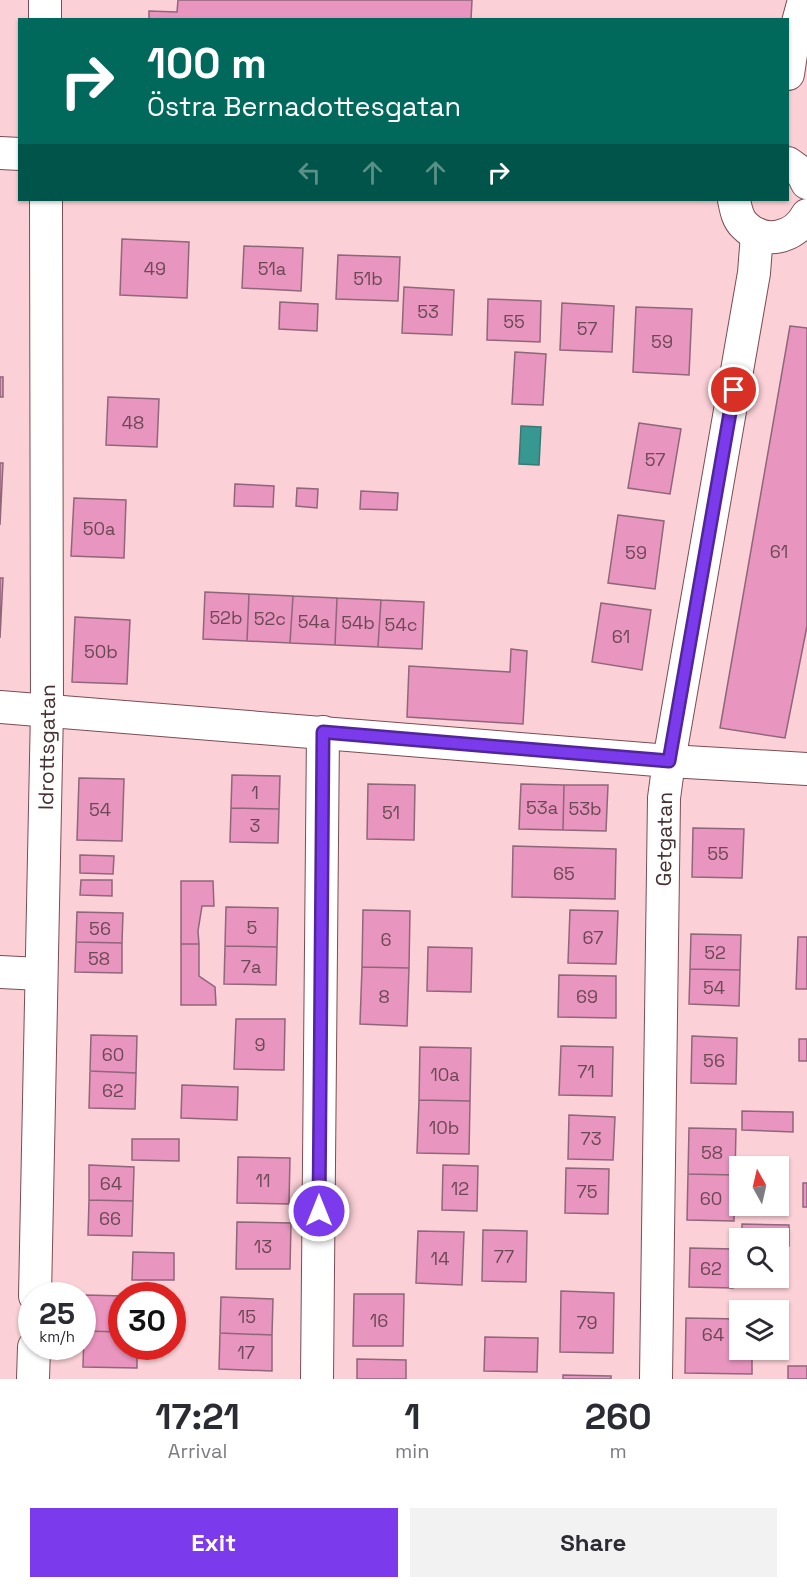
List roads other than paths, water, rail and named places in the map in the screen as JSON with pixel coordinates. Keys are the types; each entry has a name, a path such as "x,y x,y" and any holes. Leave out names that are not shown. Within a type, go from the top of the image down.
{"street":[{"path":"45,0 45,18"},
{"path":"789,67 793,41 804,0"},
{"path":"0,153 18,154"},
{"name":"Idrottsgatan","path":"34,1282 46,710 46,201"},
{"path":"734,201 736,212 744,225 757,234 773,238 789,234 805,221"},
{"name":"Getgatan","path":"656,1379 664,798 754,273 757,234"},
{"path":"0,707 807,770"},
{"path":"317,1379 323,732"},
{"path":"0,972 40,974"},
{"path":"33,1379 34,1360"}],"water":[{"path":"521,426 541,427 539,465 519,464"}]}
